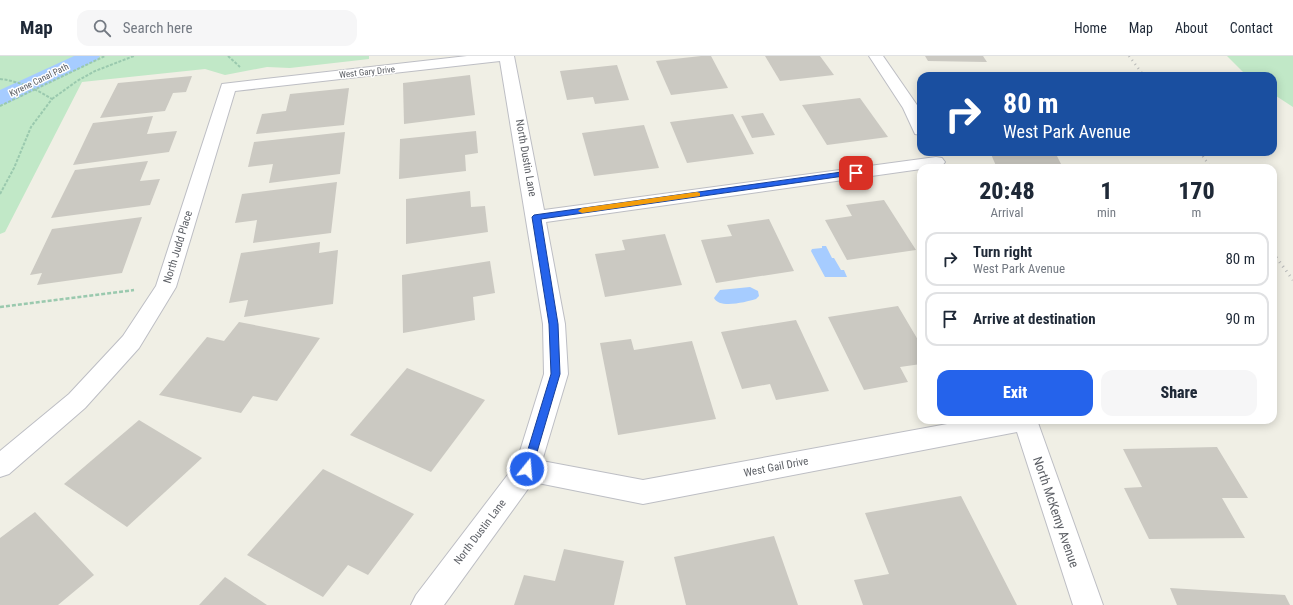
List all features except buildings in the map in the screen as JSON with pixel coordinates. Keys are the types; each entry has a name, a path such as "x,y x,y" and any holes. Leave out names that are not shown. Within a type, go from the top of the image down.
{"street":[{"name":"West Gary Drive","path":"228,87 507,56"},
{"name":"North Dustin Lane","path":"426,605 527,469 556,374 554,324 507,56"},
{"path":"876,56 911,108 917,121"},
{"name":"North Judd Place","path":"0,466 77,401 131,342 166,286 228,87"},
{"path":"536,217 935,161"},
{"name":"West Gail Drive","path":"527,469 643,492 1004,424"},
{"name":"North McKemy Avenue","path":"1026,424 1088,605"}],"path":[{"name":"Kyrene Canal Path","path":"0,106 105,56"},
{"path":"0,194 14,168 31,127 52,99 77,80 95,71 134,56"},
{"path":"0,79 23,84 52,99"},
{"path":"0,307 166,286"}],"green space":[{"path":"0,56 369,56 369,59 290,68 267,67 225,75 205,69 82,82 5,232 0,234"},
{"path":"1227,56 1293,56 1293,107 1277,97 1277,72 1243,72"}],"water":[{"path":"822,246 826,246 832,258 834,258 841,270 844,270 847,277 825,277 811,251 812,249 822,248"},
{"path":"750,287 758,291 759,296 756,299 740,303 727,304 721,303 714,298 720,290"}],"waterway":[{"path":"0,98 90,56"}],"railway":[{"path":"1129,56 1141,72"},
{"path":"1203,156 1208,164"},
{"path":"1277,258 1293,280"}],"slow traffic":[{"path":"582,211 697,195"}],"route":[{"path":"527,469 556,374 554,324 536,217 856,173"}]}
